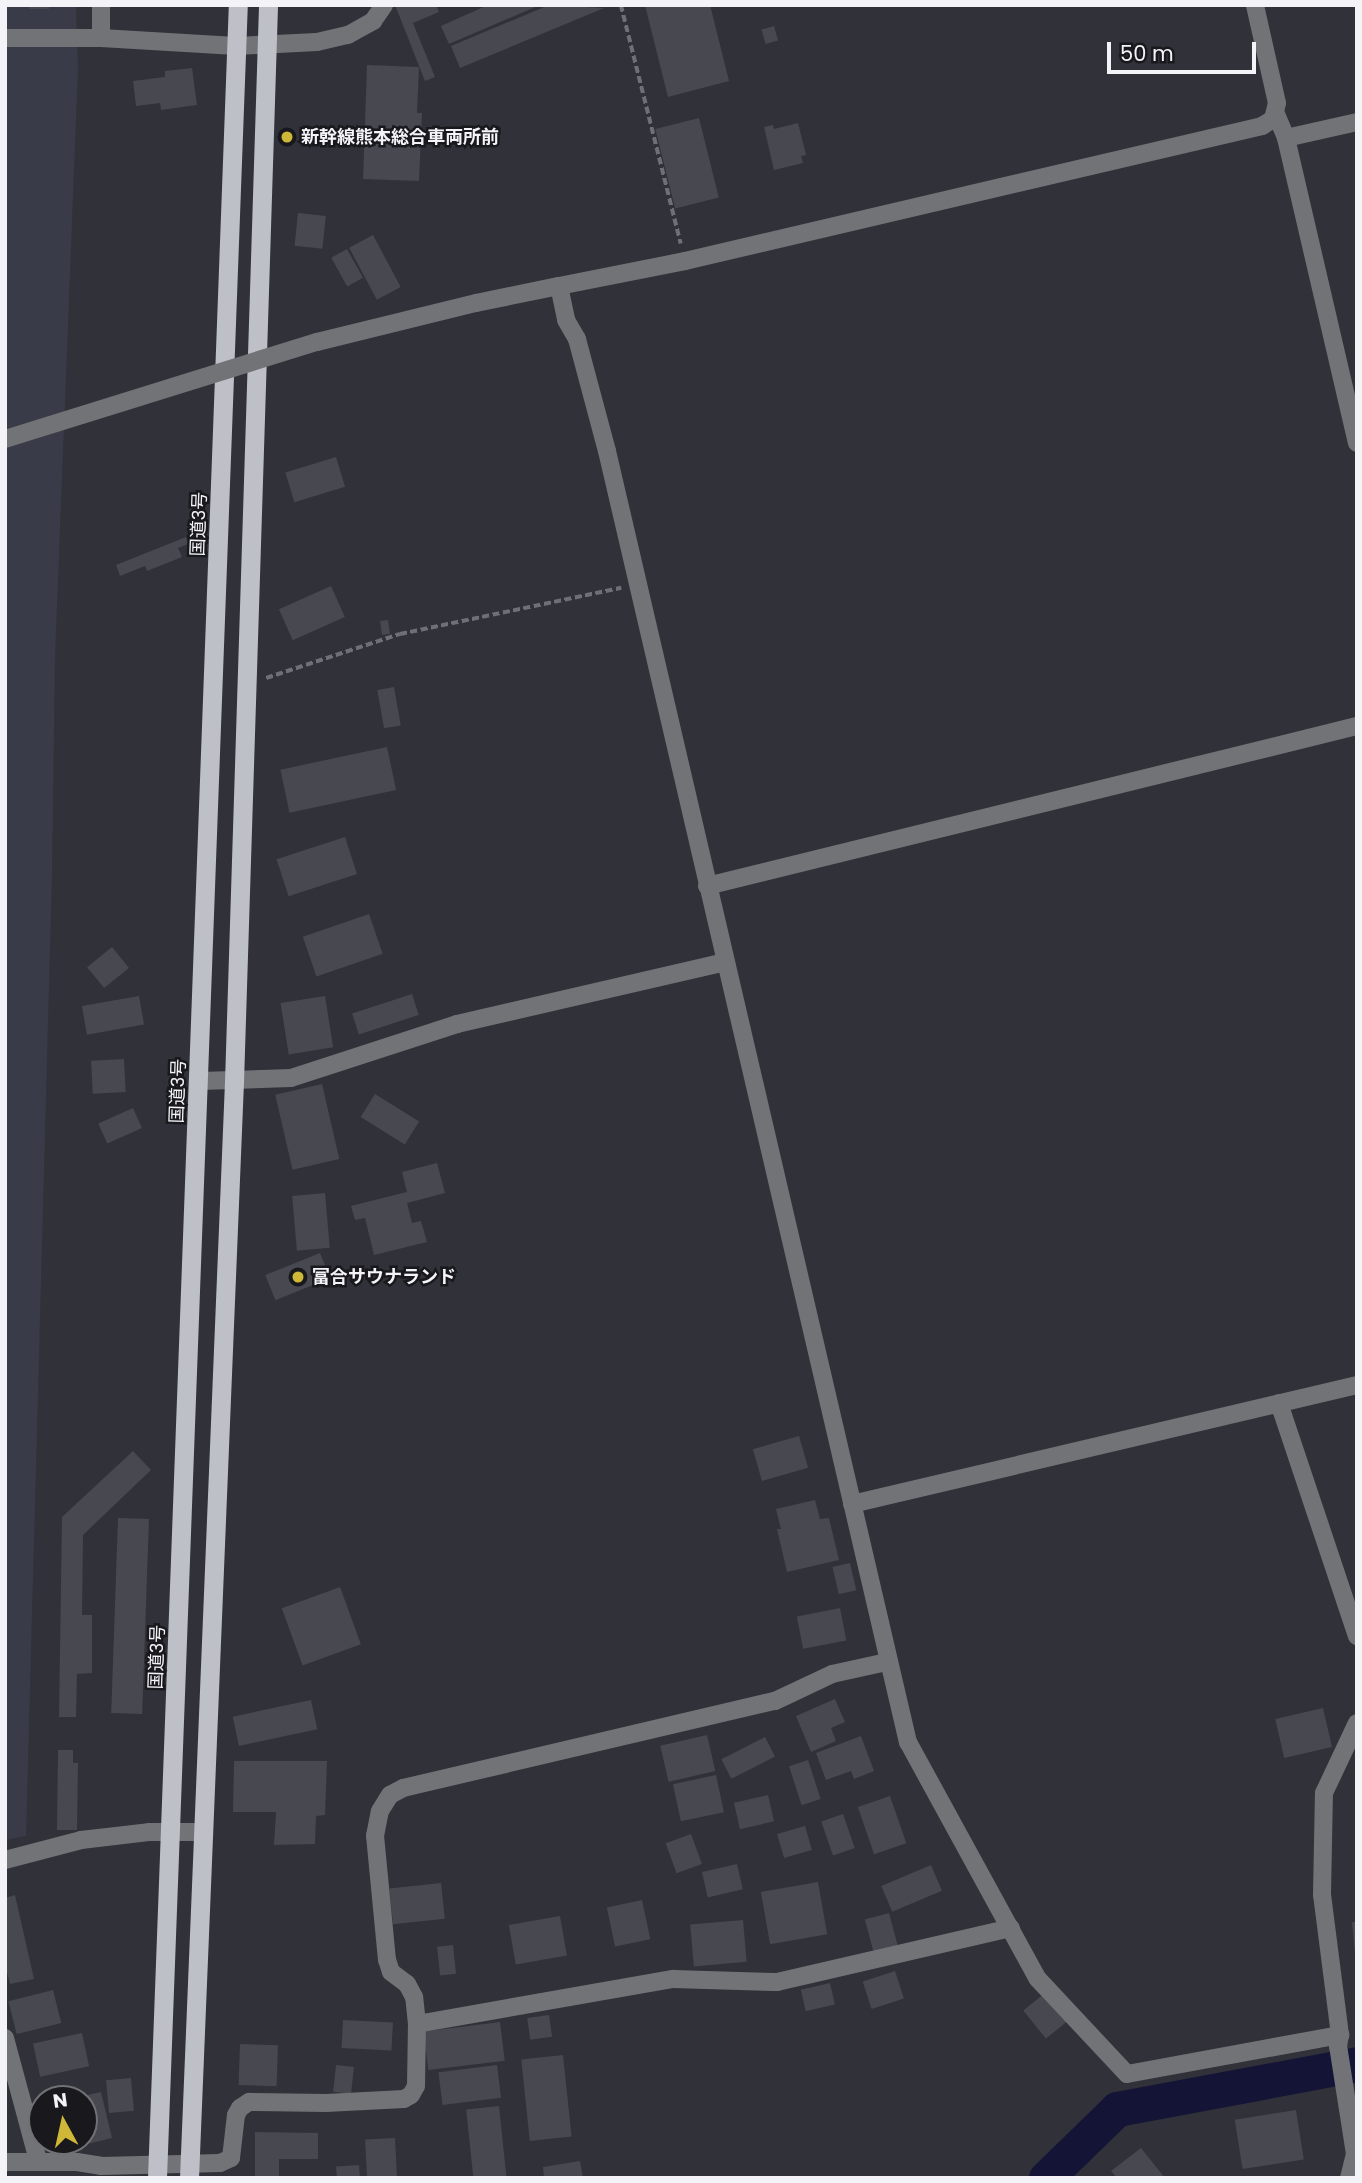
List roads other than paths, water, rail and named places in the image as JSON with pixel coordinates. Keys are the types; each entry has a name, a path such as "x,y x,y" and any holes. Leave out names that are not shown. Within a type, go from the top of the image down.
{"highway":[{"name":"国道3号","path":"157,2171 200,1082 237,5"},
{"path":"189,2172 233,1082 268,5"}],"street":[{"path":"101,5 101,38"},
{"path":"5,38 101,38 236,46 317,42 348,35 373,21 384,5"},
{"path":"1255,5 1275,89 1276,114 1286,138 1357,443"},
{"path":"5,439 330,339 476,303 685,261 1247,131 1270,122 1276,114"},
{"path":"1286,138 1357,122"},
{"path":"559,286 566,320 577,339 604,439 887,1662 908,1742 1038,1979 1127,2074 1339,2040"},
{"path":"707,886 1357,726"},
{"path":"200,1082 291,1078 457,1024 725,962"},
{"path":"852,1504 1357,1385"},
{"path":"1279,1403 1357,1636"},
{"path":"5,2162 38,2161 189,2172 231,2158 236,2115 240,2108 250,2102 326,2103 404,2099 411,2095 416,2086 417,2024 414,1997 407,1984 391,1972 387,1960 375,1836 380,1811 390,1795 403,1788 775,1701 832,1674 887,1662"},
{"path":"1349,2178 1354,2154 1322,1895 1324,1793 1357,1723"},
{"path":"5,1860 80,1840 202,1832"},
{"path":"417,2024 673,1979 778,1982 1011,1928"},
{"path":"5,2038 38,2161"}],"waterway":[{"path":"1046,2178 1117,2109 1357,2064"}],"place":[{"name":"新幹線熊本総合車両所前","path":"287,137"},
{"name":"富合サウナランド","path":"298,1277"}]}
